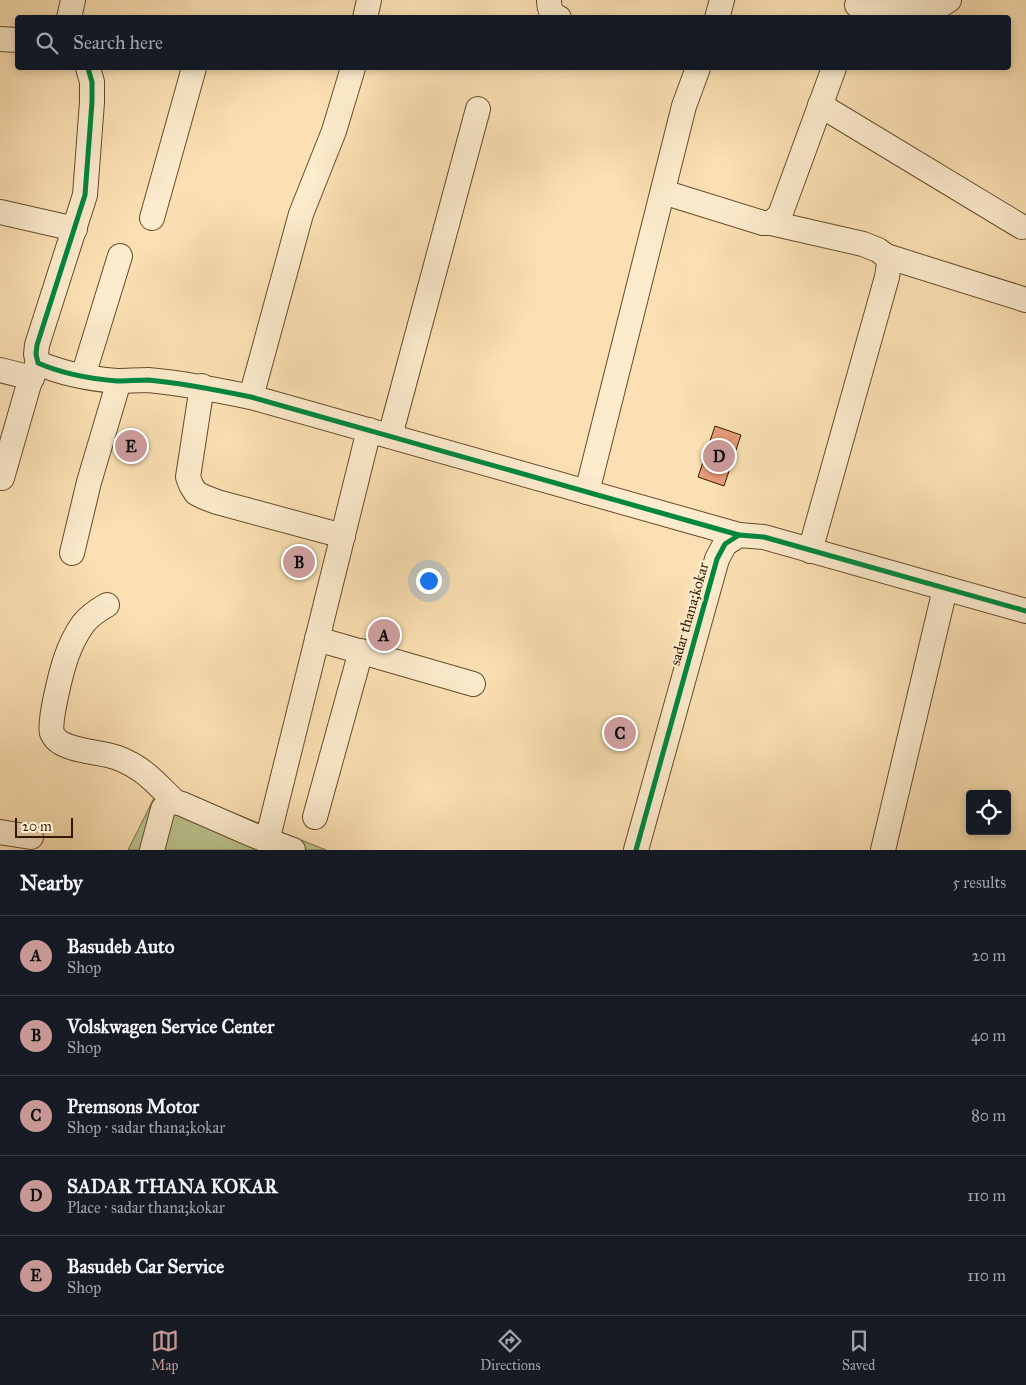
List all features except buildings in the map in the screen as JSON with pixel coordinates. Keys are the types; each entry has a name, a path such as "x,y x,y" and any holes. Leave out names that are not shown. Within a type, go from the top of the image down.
{"street":[{"path":"70,15 73,0"},
{"path":"365,15 369,0"},
{"path":"549,0 549,8 554,15"},
{"path":"718,15 722,0"},
{"path":"857,8 941,6 949,0"},
{"path":"0,39 15,40"},
{"path":"2,478 35,370 37,345 86,195 92,102 92,82 89,70"},
{"path":"152,218 193,70"},
{"path":"251,397 301,214 334,131 347,70"},
{"path":"587,492 684,106 697,70"},
{"path":"771,223 780,215 833,70"},
{"path":"820,105 1022,227"},
{"path":"256,842 317,639 343,536 379,433 478,109"},
{"path":"663,192 763,223 771,223 863,244 878,250 886,256 1026,300"},
{"path":"0,212 75,229"},
{"path":"84,376 120,256"},
{"path":"810,550 887,277 889,263 886,256"},
{"path":"0,370 35,370 46,366 96,379 119,381 146,380 202,386 251,397 739,535 764,537 1026,612"},
{"path":"72,553 89,482 119,381"},
{"path":"202,386 188,476 196,493 217,502 343,536"},
{"name":"sadar thana;kokar","path":"636,850 717,559 725,544 739,535"},
{"path":"883,850 945,589"},
{"path":"107,605 90,615 83,624 65,659 51,718 52,732 57,740 69,746 117,758 138,767 149,775 175,802"},
{"path":"317,639 473,684"},
{"path":"316,817 361,651"},
{"path":"152,850 163,809 168,803 175,802 256,842 293,850"},
{"path":"0,832 32,837"}],"green space":[{"path":"161,784 326,850 128,850"}],"cycle path":[{"path":"89,70 92,82 92,102 85,195 37,345 38,363 67,373 97,379 161,381 251,397 739,535"},
{"path":"636,850 717,559 725,544 739,535 764,537 1026,611"}],"place":[{"name":"Basudeb Car Service","path":"131,446"},
{"name":"SADAR THANA KOKAR","path":"719,456"},
{"name":"Volskwagen Service Center","path":"299,562"},
{"name":"Basudeb Auto","path":"384,635"},
{"name":"Premsons Motor","path":"620,733"}]}
